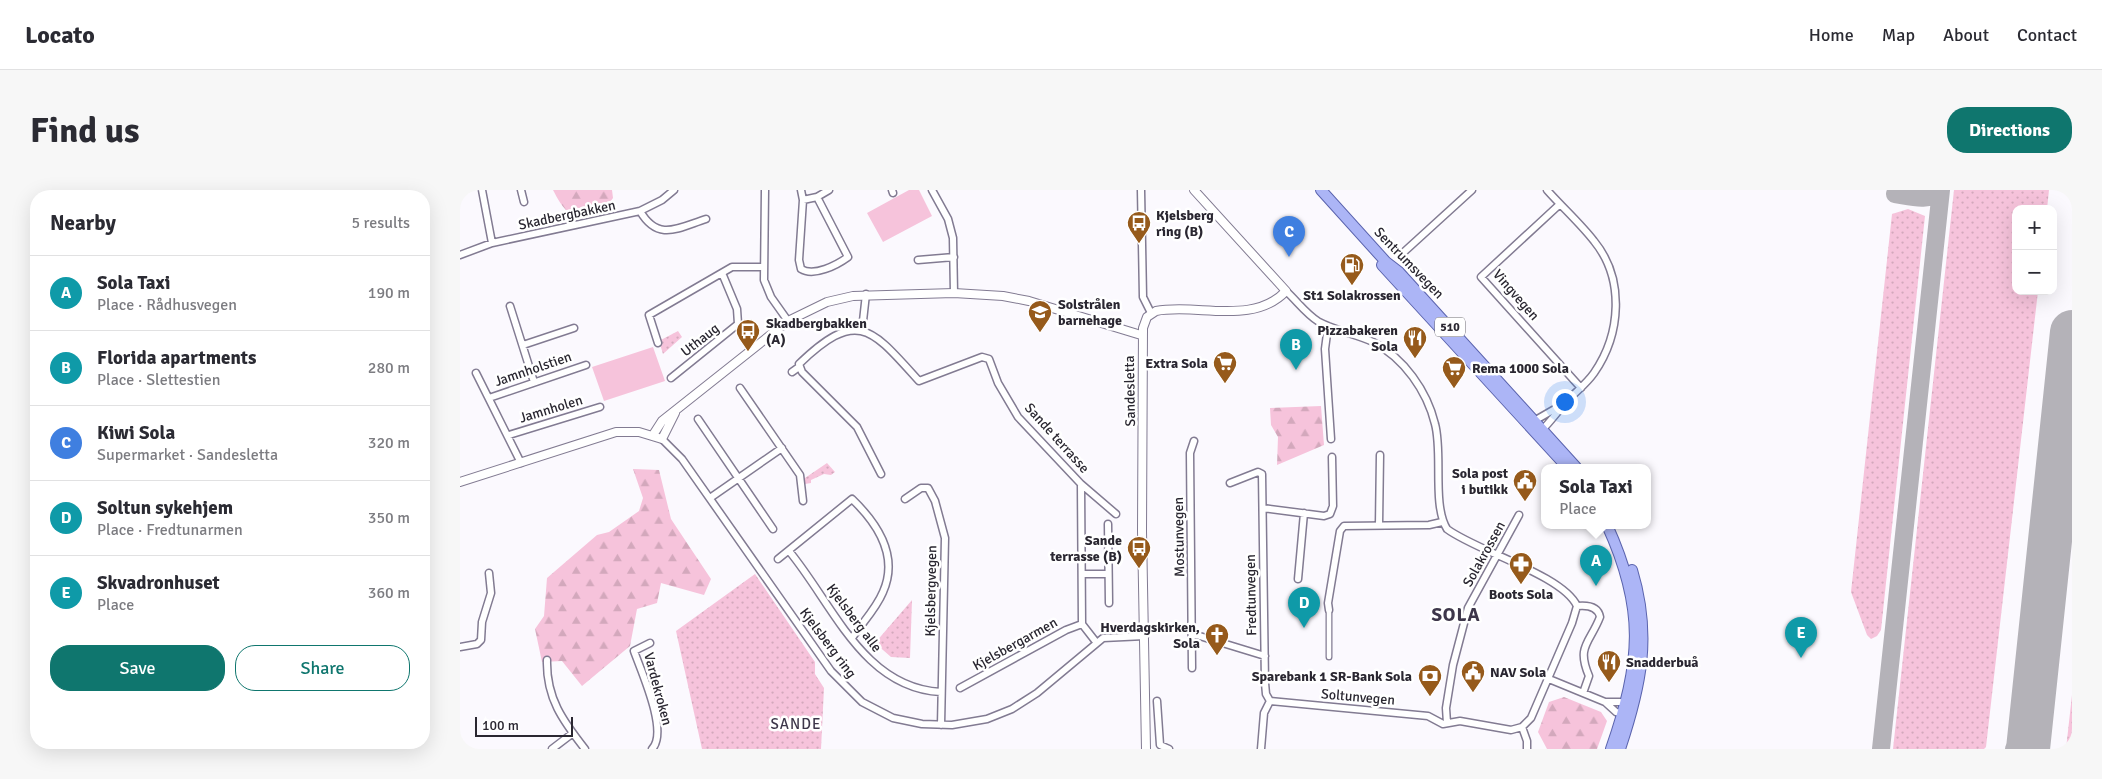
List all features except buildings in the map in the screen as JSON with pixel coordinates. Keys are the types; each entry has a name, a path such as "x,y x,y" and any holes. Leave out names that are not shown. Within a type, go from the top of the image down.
{"main road":[{"name":"Sentrumsvegen","path":"1313,190 1573,464"},
{"name":"Sentrumsvegen","path":"1321,190 1386,262 1400,272 1536,427 1565,464"},
{"path":"1610,529 1627,573 1635,621 1634,660 1620,749"},
{"path":"1611,749 1627,710 1638,690 1642,654 1642,621 1633,572 1617,529"}],"street":[{"path":"482,190 492,243"},
{"path":"521,190 524,202"},
{"name":"Skadbergbakken","path":"460,255 476,247 492,243 640,211 652,206 674,190"},
{"path":"765,190 762,267 766,289 788,321"},
{"path":"801,190 803,200 800,267 807,272 823,270 848,257 817,197"},
{"path":"803,200 817,197 829,190"},
{"path":"932,190 948,219 953,238 954,293"},
{"path":"1141,190 1143,297 1151,313 1161,310 1255,308 1274,301 1286,291"},
{"path":"1194,190 1310,316 1328,326 1362,338 1387,351 1401,363 1421,389 1432,411 1437,430 1442,522 1449,531 1570,594 1577,606"},
{"path":"1405,251 1472,190"},
{"path":"1536,427 1567,402 1581,388 1599,364 1612,334 1617,310 1616,296 1607,263 1595,242 1547,190"},
{"name":"Vingvegen","path":"1560,204 1481,277 1581,388"},
{"path":"640,211 651,227 658,230 678,228 706,219"},
{"path":"918,260 954,256"},
{"path":"658,343 649,316 732,267 762,267"},
{"name":"Uthaug","path":"671,378 738,324 737,309 722,273"},
{"path":"653,434 662,421 675,413 788,321 827,302 866,294 954,293 1017,298 1142,335"},
{"path":"792,372 821,343 841,333 862,330 866,294"},
{"path":"510,306 534,382"},
{"name":"Sandesletta","path":"1146,749 1142,335 1145,322 1151,313"},
{"path":"1328,326 1325,349 1331,439"},
{"path":"523,346 574,328"},
{"name":"Sande terrasse","path":"862,330 881,341 919,381 986,357 998,383 1018,417 1045,449 1081,484 1116,514"},
{"name":"Jamnholstien","path":"489,398 586,365"},
{"path":"799,367 857,427 881,474"},
{"path":"476,372 509,435 521,463"},
{"path":"740,388 800,474 803,501"},
{"path":"1536,427 1567,402"},
{"name":"Jamnholen","path":"509,435 600,407"},
{"path":"662,439 675,413"},
{"path":"698,419 773,529"},
{"name":"Kjelsberg ring","path":"460,482 616,432 653,434 662,439 682,459 840,683 862,702 893,718 922,724 941,725 975,722 1012,709 1037,692 1096,642 1106,636 1145,636"},
{"name":"Mostunvegen","path":"1192,668 1190,453 1194,441"},
{"path":"710,498 782,448"},
{"path":"1379,525 1380,455"},
{"path":"1263,508 1330,514 1333,506 1332,457"},
{"name":"Fredtunvegen","path":"1230,483 1261,472 1266,694 1270,701 1264,713 1261,749"},
{"name":"Sande terrasse","path":"1081,484 1082,624"},
{"name":"Kjelsbergvegen","path":"906,499 921,488 928,488 935,501 945,538 941,725"},
{"path":"778,560 852,499 879,531 887,551 888,565 884,591 852,638"},
{"path":"1298,579 1304,513"},
{"name":"Solakrossen","path":"1445,723 1446,708 1464,620 1519,515"},
{"path":"1329,657 1328,603 1340,531 1344,526 1429,525 1442,522"},
{"path":"1108,524 1109,604"},
{"name":"Kjelsberg alle","path":"789,551 868,660 886,674 912,686 941,692"},
{"path":"460,647 477,644 481,640 482,622 491,594 489,573"},
{"path":"1083,574 1108,574"},
{"path":"1445,723 1466,721 1511,730 1522,727 1532,718 1577,606"},
{"path":"1577,606 1595,608 1600,617 1583,652 1583,663 1589,676 1583,693"},
{"path":"1082,624 1096,642"},
{"name":"Kjelsbergarmen","path":"960,688 1066,630 1082,624"},
{"path":"1193,634 1265,656"},
{"name":"Vardekroken","path":"650,643 634,651 654,710 658,738 656,745 652,749"},
{"path":"548,660 548,680 556,709 585,749"},
{"path":"1549,679 1627,710"},
{"path":"1157,701 1158,738 1160,744 1169,749"},
{"name":"Soltunvegen","path":"1270,701 1428,716 1445,723"},
{"path":"1605,702 1627,710"},
{"path":"1522,727 1527,740 1527,749"},
{"path":"552,749 573,733"}],"green space":[{"path":"553,190 612,190 613,198 604,210 578,215 568,211 563,206"},
{"path":"909,190 919,190 932,216 883,242 867,213"},
{"path":"1954,190 2049,190 2047,205 2012,205 2012,295 2038,295 1986,747 1984,749 1893,749"},
{"path":"1908,209 1925,216 1881,630 1877,636 1871,639 1867,635 1851,592 1892,214"},
{"path":"678,331 682,337 663,354 659,341"},
{"path":"653,347 665,381 604,401 592,367"},
{"path":"1321,406 1324,445 1277,465 1278,437 1271,425 1270,408"},
{"path":"827,463 835,472 831,475 824,474 811,480 811,483 805,484 805,478"},
{"path":"633,469 659,470 671,519 711,579 704,595 661,583 657,603 637,609 630,646 582,686 562,661 542,662 535,629 544,616 547,578 597,535 609,532 639,511 643,498"},
{"path":"755,574 815,662 815,674 824,688 821,749 702,749 676,631"},
{"path":"912,600 910,658 891,657 875,643"},
{"path":"2072,695 2072,749 2066,749"},
{"path":"1564,697 1601,712 1607,721 1597,749 1547,749 1538,732 1549,702"}],"taxiway":[{"path":"1895,194 1925,198 1936,194 1940,190"},
{"path":"1881,749 1941,190"},
{"path":"2014,749 2030,728"}],"runway":[{"path":"2028,749 2072,332"}],"place":[{"name":"Kjelsberg ring (B)","path":"1139,244"},
{"name":"Kiwi Sola","path":"1289,257"},
{"name":"St1 Solakrossen","path":"1352,286"},
{"name":"Solstrålen barnehage","path":"1040,333"},
{"name":"Skadbergbakken (A)","path":"748,352"},
{"name":"Pizzabakeren Sola","path":"1415,359"},
{"name":"Florida apartments","path":"1296,370"},
{"name":"Extra Sola","path":"1225,384"},
{"name":"Rema 1000 Sola","path":"1454,389"},
{"name":"Sola post i butikk","path":"1525,502"},
{"name":"Sande terrasse (B)","path":"1139,569"},
{"name":"Boots Sola","path":"1521,585"},
{"name":"Sola Taxi","path":"1596,586"},
{"name":"Soltun sykehjem","path":"1304,628"},
{"name":"Hverdagskirken, Sola","path":"1217,656"},
{"name":"Skvadronhuset","path":"1801,658"},
{"name":"Snadderbuå","path":"1609,683"},
{"name":"NAV Sola","path":"1473,693"},
{"name":"Sparebank 1 SR-Bank Sola","path":"1430,697"}],"district":[{"name":"SOLA","path":"1456,615"},
{"name":"SANDE","path":"796,724"}]}
